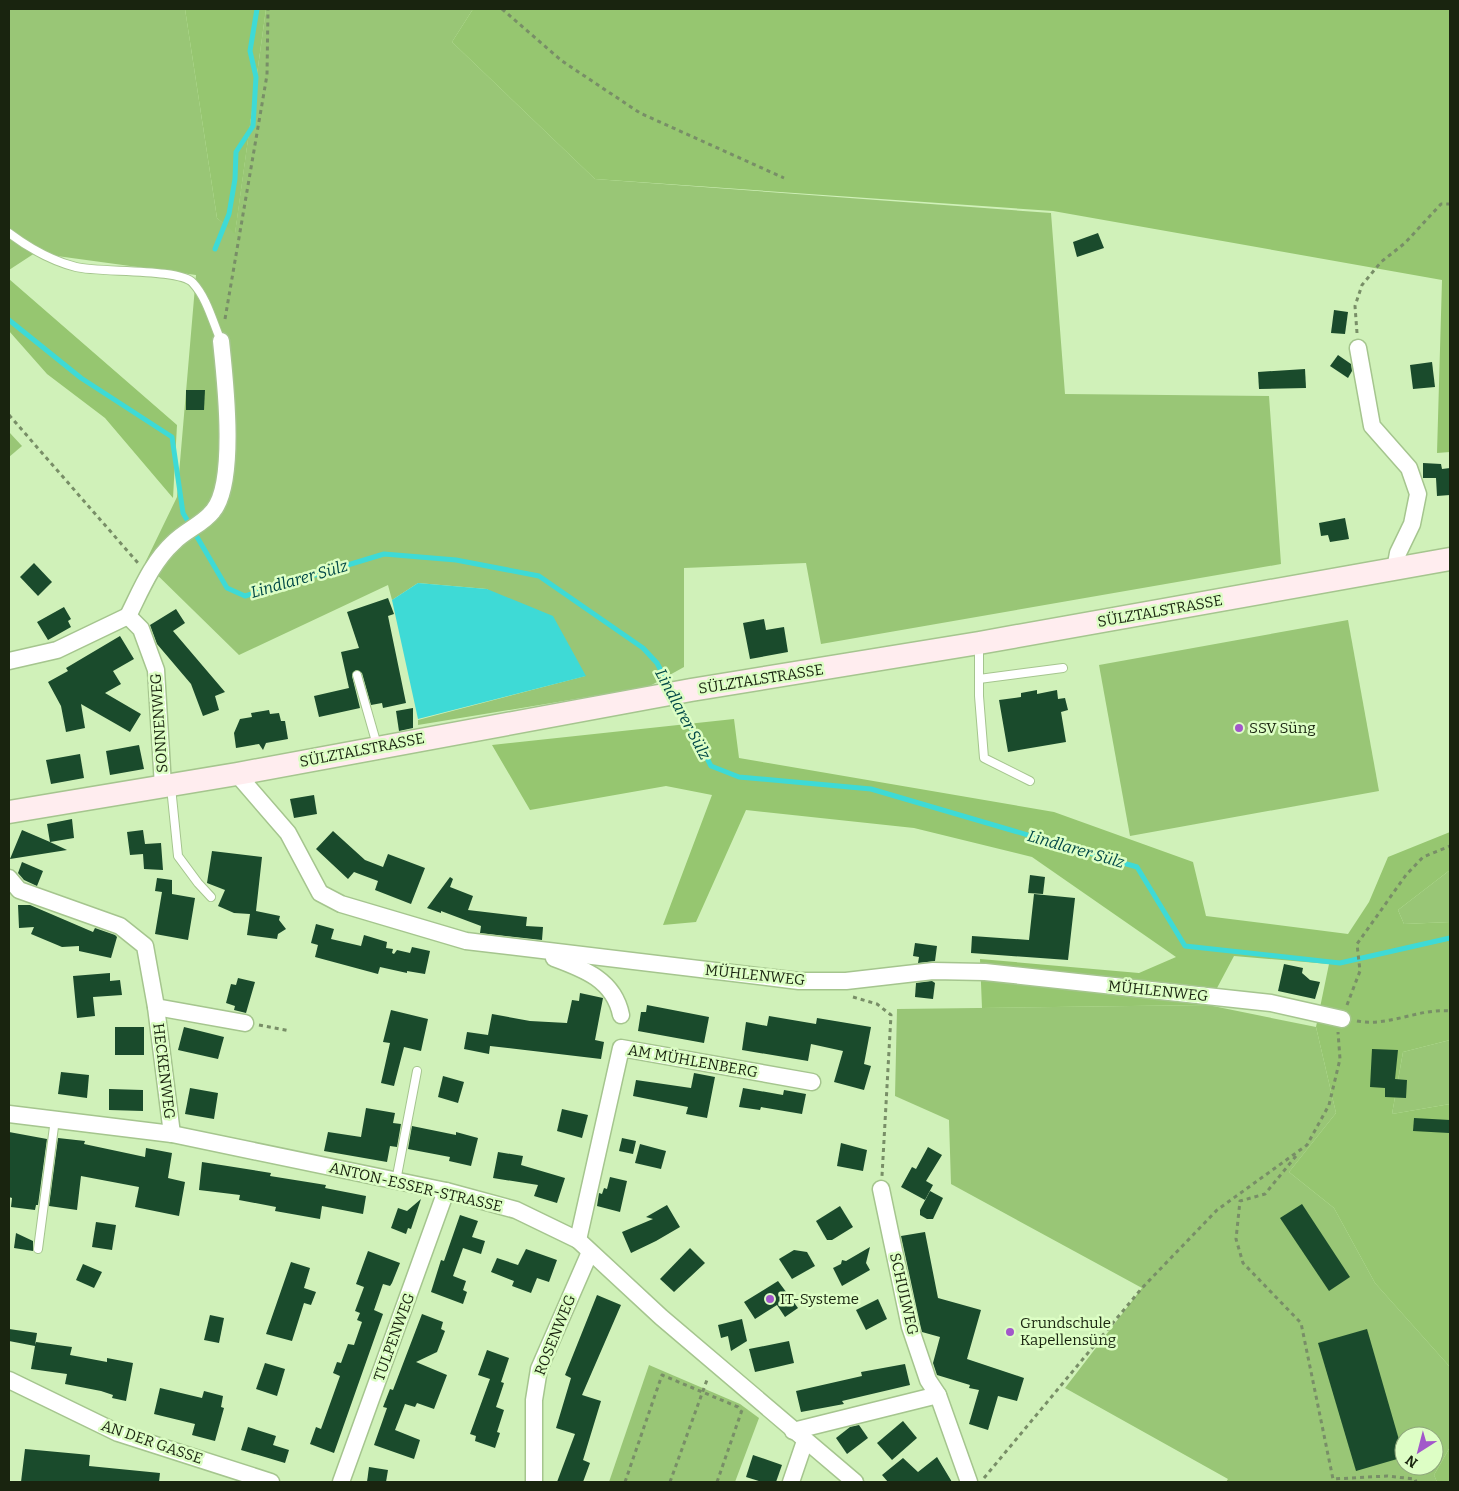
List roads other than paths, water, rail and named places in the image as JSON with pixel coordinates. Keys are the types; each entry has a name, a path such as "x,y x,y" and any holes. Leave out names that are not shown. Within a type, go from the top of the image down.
{"main road":[{"name":"SÜLZTALSTRASSE","path":"9,812 237,774 691,690 979,643 1450,559"}],"street":[{"path":"9,661 57,650 128,616 156,562 174,541 214,511 223,493 228,432 221,341"},
{"path":"1358,348 1372,426 1409,468 1418,494 1412,524 1398,553 1395,569"},
{"name":"SONNENWEG","path":"128,616 141,630 156,670 167,786"},
{"name":"MÜHLENWEG","path":"237,774 288,833 320,893 341,904 466,940 799,982 846,980 933,971 985,972 1271,1004 1342,1019"},
{"name":"HECKENWEG","path":"9,878 19,890 120,926 144,946 156,1007 172,1134"},
{"path":"544,950 552,957 589,972 601,980 615,998 621,1014"},
{"name":"HECKENWEG","path":"156,1007 245,1023"},
{"name":"AM MÜHLENBERG","path":"578,1240 621,1048 812,1082"},
{"name":"ANTON-ESSER-STRASSE","path":"9,1114 172,1134 446,1191 516,1210 578,1240 713,1362 854,1482"},
{"name":"SCHULWEG","path":"881,1189 910,1327 928,1380 938,1395 969,1482"},
{"name":"TULPENWEG","path":"341,1482 446,1191"},
{"name":"ROSENWEG","path":"534,1482 534,1400 539,1369 590,1252"},
{"name":"AN DER GASSE","path":"9,1380 118,1433 271,1482"},
{"path":"791,1482 799,1436 938,1395"}],"lane":[{"path":"9,233 54,260 78,268 175,275 192,282 206,306 221,341"},
{"path":"979,643 979,679 984,758 1030,781"},
{"path":"979,679 1062,668"},
{"path":"358,675 377,747"},
{"path":"167,786 178,856 211,897"},
{"path":"396,1181 417,1072"},
{"path":"38,1249 54,1120"}],"water":[{"path":"418,583 487,589 553,616 586,676 418,719 392,600"}],"waterway":[{"path":"215,249 229,214 235,179 236,152 253,126 256,77 250,51 257,9"},
{"name":"Lindlarer Sülz","path":"9,320 81,378 172,437 183,513 227,588 245,596 384,554 456,560 539,576 643,648 657,663 670,688"},
{"name":"Lindlarer Sülz","path":"675,698 711,766 739,777 871,789 1137,867 1185,946 1340,963 1450,938"}],"place":[{"name":"SSV Süng","path":"1239,728"},
{"name":"IT-Systeme","path":"770,1299"},
{"name":"Grundschule Kapellensüng","path":"1010,1332"}]}
